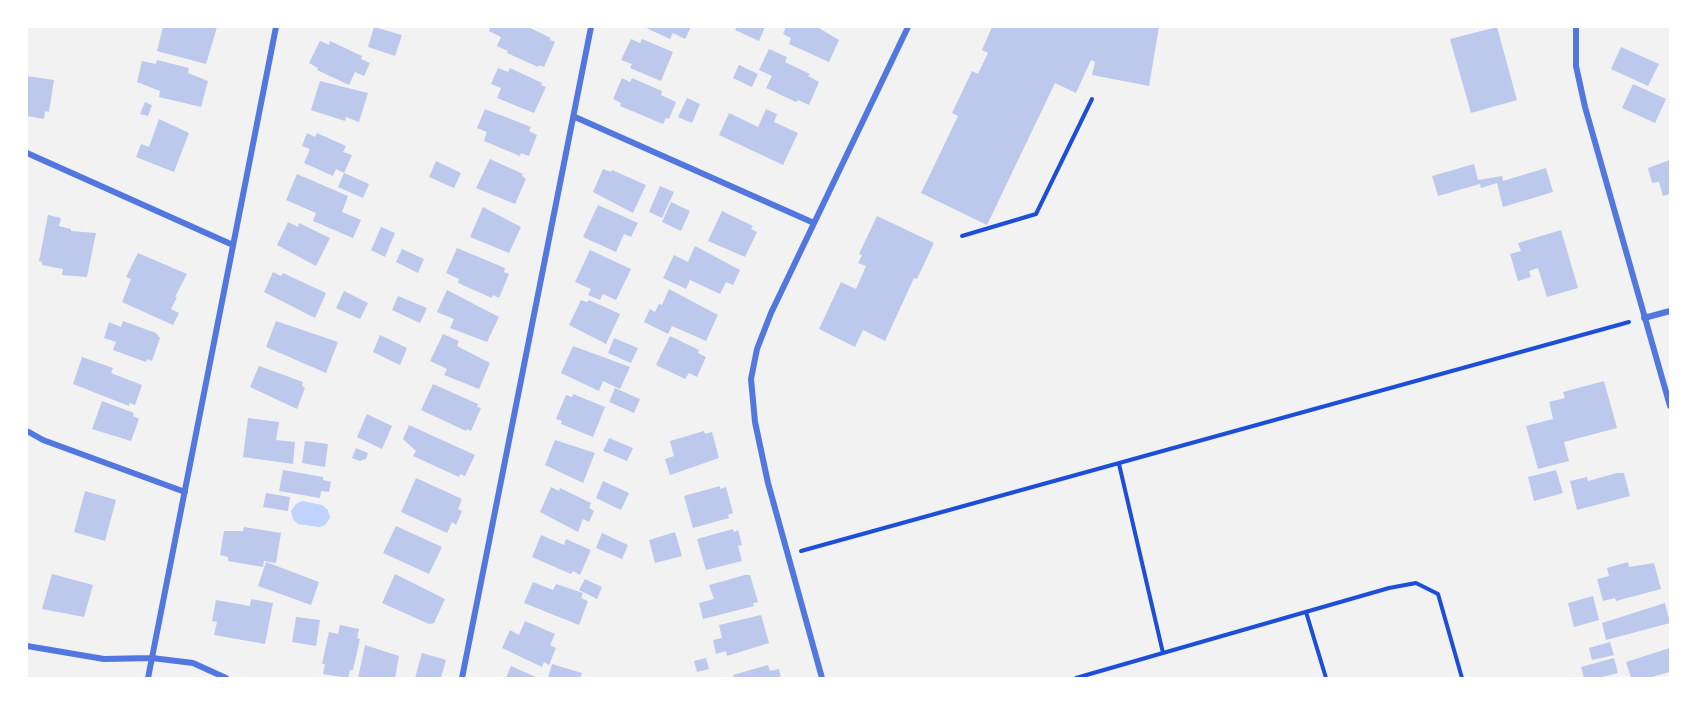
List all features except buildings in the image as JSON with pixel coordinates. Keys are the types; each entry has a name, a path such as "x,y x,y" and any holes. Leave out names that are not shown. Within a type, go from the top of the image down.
{"street":[{"path":"148,678 276,27"},
{"path":"462,678 591,27"},
{"path":"822,678 757,432 751,378 758,349 771,313 908,27"},
{"path":"1576,27 1576,66 1585,106 1670,406"},
{"path":"575,117 814,223"},
{"path":"27,153 233,245"},
{"path":"1644,318 1670,311"},
{"path":"27,431 43,440 185,492"},
{"path":"27,646 104,659 152,658 193,663 226,678"}],"path":[{"path":"962,236 1036,214 1092,99"},
{"path":"788,555 1644,318"},
{"path":"1119,463 1163,653"},
{"path":"1076,678 1416,583 1438,594 1462,678"},
{"path":"1306,612 1326,678"}],"water":[{"path":"302,501 322,505 328,510 330,518 325,525 319,527 298,524 293,519 291,511 296,504"}]}
